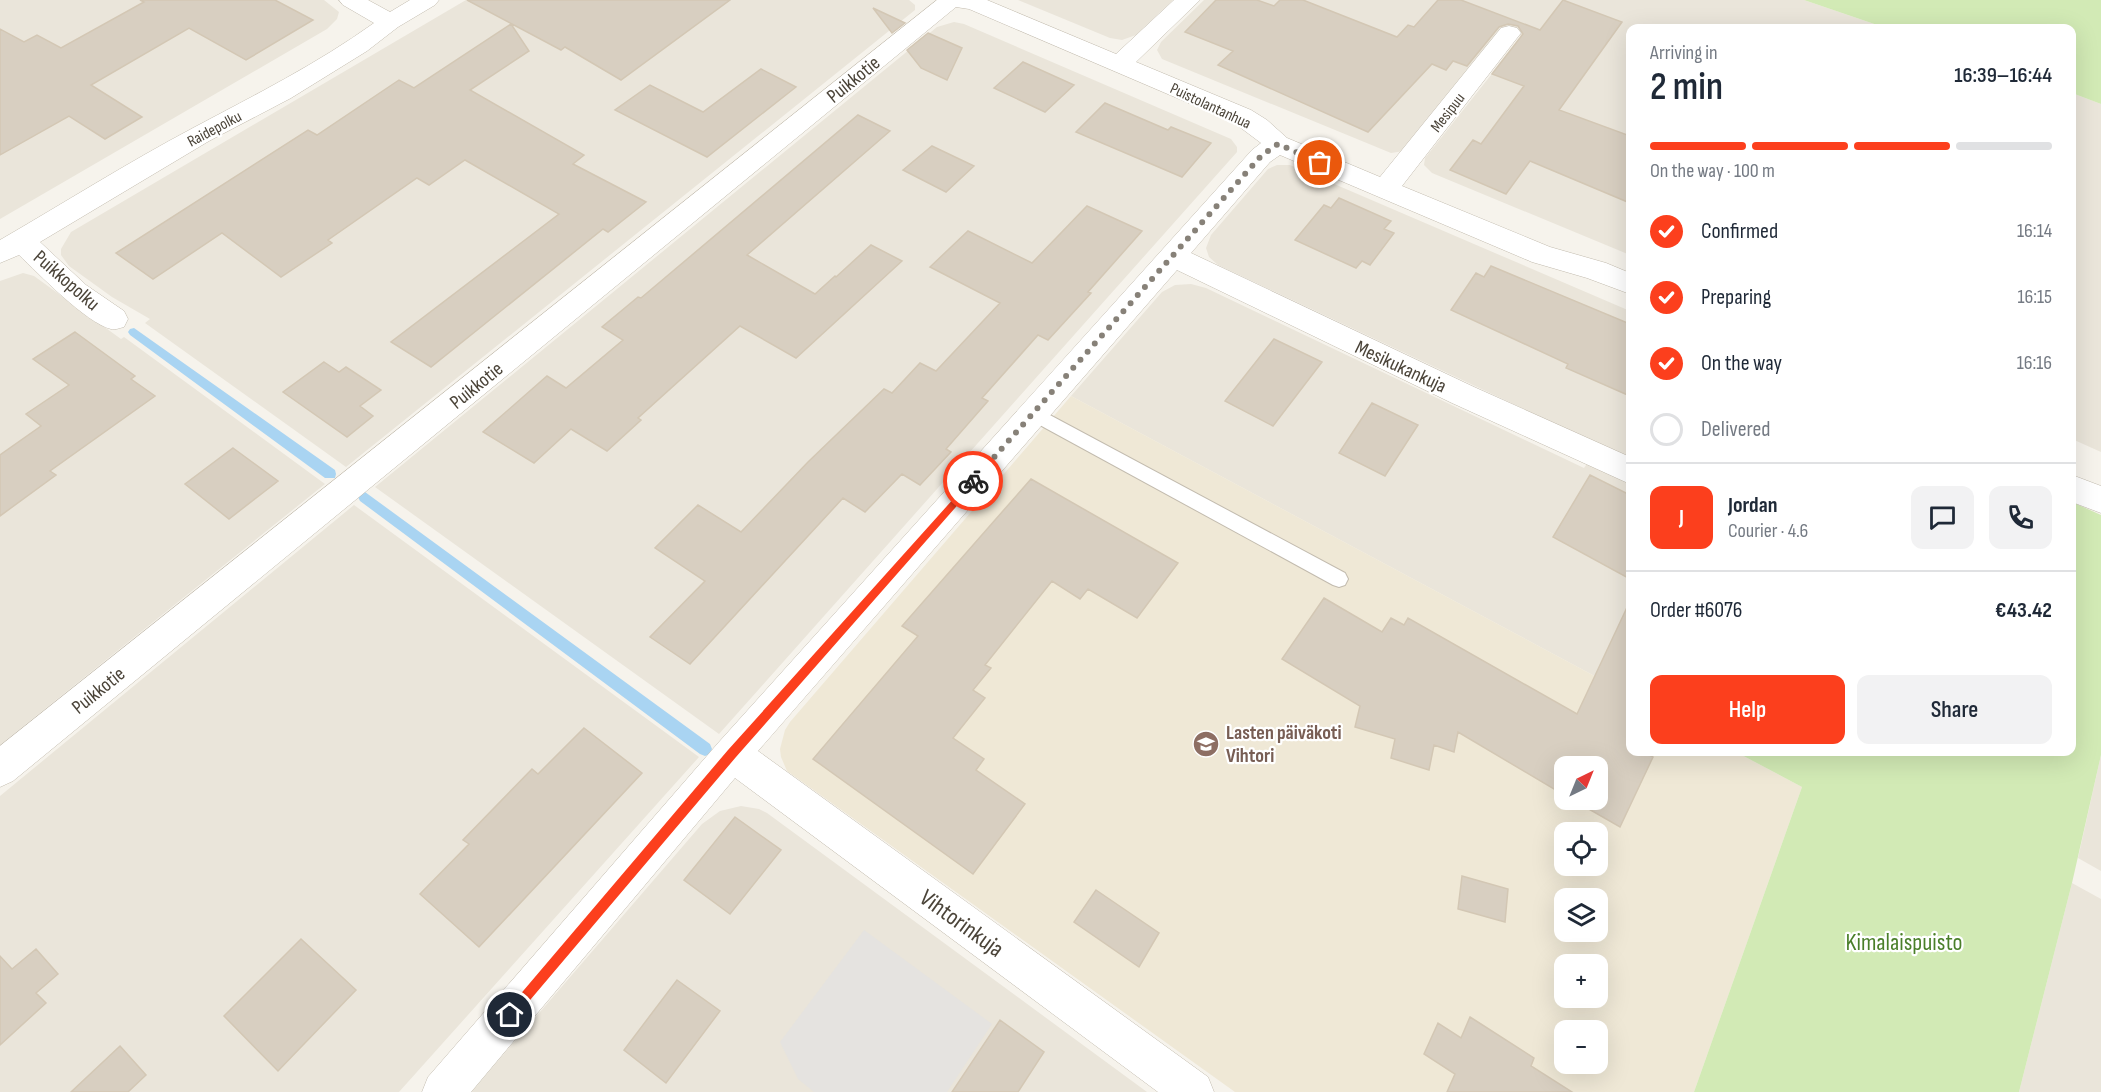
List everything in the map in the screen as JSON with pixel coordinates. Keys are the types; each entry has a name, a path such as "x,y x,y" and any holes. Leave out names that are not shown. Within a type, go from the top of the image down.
{"street":[{"path":"351,0 390,22"},
{"name":"Raidepolku","path":"11,247 200,135 282,92 358,46 390,22 427,0"},
{"name":"Puistolantanhua","path":"953,0 974,3 1242,116 1258,126 1278,144 1384,190 1542,255 1596,270 1626,282"},
{"name":"Puikkotie","path":"0,769 953,0"},
{"path":"1120,64 1188,0"},
{"name":"Mesipuu","path":"1384,190 1509,33"},
{"path":"443,1092 732,754 1261,156 1278,144"},
{"name":"Puikkopolku","path":"11,247 114,319"},
{"name":"Mesikukankuja","path":"1173,256 1452,390 1626,469"},
{"path":"2076,490 2101,500"},
{"name":"Vihtorinkuja","path":"732,754 1193,1092"}],"lane":[{"path":"1034,413 1339,579"}],"shaded area":[{"path":"0,0 324,0 339,12 337,19 327,29 0,219"},
{"path":"466,0 909,0 915,5 915,10 346,467 145,323 150,319 112,297 69,266 61,255 61,249 71,232"},
{"path":"1018,0 1173,0 1136,35 1122,40 1110,38"},
{"path":"1204,0 1804,0 1874,24 1626,24 1626,253 1432,173 1424,165 1425,158 1522,36 1504,30 1404,151 1391,153 1162,59 1157,50 1161,42"},
{"path":"954,22 964,24 1231,139 1237,147 1237,152 719,734 375,487 937,27"},
{"path":"2076,95 2101,104 2101,452 2076,441"},
{"path":"1277,165 1290,165 1626,309 1626,457 1218,265 1209,257 1206,248 1211,235 1268,169"},
{"path":"23,273 34,276 121,339 124,337 325,484 0,745 0,281"},
{"path":"1191,284 1206,288 1584,468 1589,461 1626,479 1626,693 1071,396 1162,292 1175,285"},
{"name":"Lasten päiväkoti Vihtori","path":"1071,396 1626,693 1626,756 1744,756 1802,787 1694,1092 1235,1092 787,771 780,749 785,730 790,722"},
{"path":"354,505 699,757 399,1092 0,1092 0,796"},
{"path":"2101,755 2101,871 2078,858"},
{"path":"741,806 767,813 1147,1092 471,1092 702,824 720,811"},
{"path":"2072,883 2101,899 2101,1092 2019,1092"},
{"path":"864,930 992,1024 947,1092 814,1092 798,1079 780,1042"}],"green space":[{"path":"1804,0 2101,0 2101,104 2076,95 2076,24 1874,24"},
{"name":"Kimalaispuisto","path":"2076,504 2101,515 2101,755 2072,883 2019,1092 1694,1092 1802,787 1744,756 2076,756"}],"building":[{"path":"140,0 275,0 313,20 246,60 189,28 91,85 142,117 105,139 69,116 0,155 0,29 24,42 37,35 61,48 144,2"},
{"path":"467,0 730,0 621,80 565,47 561,50"},
{"path":"1216,0 1257,0 1274,6 1280,0 1303,0 1397,37 1408,25 1414,27 1438,0 1461,0 1540,30 1563,0 1622,22 1559,110 1626,135 1626,201 1530,161 1506,194 1450,170 1473,140 1481,144 1524,86 1492,74 1523,34 1518,26 1508,24 1499,27 1467,66 1453,61 1446,70 1432,64 1368,132 1218,65 1233,51 1185,32"},
{"path":"873,8 905,23 892,33"},
{"path":"511,24 529,51 470,90 584,155 573,164 646,202 608,232 603,229 431,367 391,342 559,214 465,160 429,185 417,178 328,240 332,243 281,277 222,233 153,279 116,253 308,130 317,135 399,80 414,88"},
{"path":"928,33 962,48 947,80 921,68 907,50"},
{"path":"1023,62 1074,85 1045,112 994,88"},
{"path":"761,69 796,87 707,157 615,110 650,85 703,112"},
{"path":"1105,103 1168,130 1171,127 1211,143 1182,177 1076,132"},
{"path":"858,115 890,131 747,255 815,294 871,245 902,261 796,358 740,326 638,418 641,420 607,451 571,429 534,463 483,432 547,376 566,388 623,340 602,327 638,297 641,298"},
{"path":"932,146 974,166 946,192 903,170"},
{"path":"1339,198 1391,221 1384,229 1394,233 1370,265 1362,261 1356,268 1295,240 1324,205 1331,208"},
{"path":"1087,206 1142,231 1088,292 1091,293 1048,340 1038,335 982,398 988,401 946,449 951,452 920,485 902,474 865,512 843,498 690,664 650,637 705,581 655,548 698,505 741,532 808,462 884,389 892,393 920,363 936,371 1000,303 930,267 968,231 1032,263"},
{"path":"1491,266 1626,322 1626,394 1566,368 1568,364 1451,310 1476,273 1484,277"},
{"path":"75,332 135,376 131,379 155,396 50,471 56,475 0,516 0,455 41,426 26,414 69,385 33,359"},
{"path":"1274,339 1322,362 1273,426 1225,401"},
{"path":"324,362 339,372 346,367 381,390 360,406 373,416 347,437 283,392"},
{"path":"1372,403 1418,425 1385,476 1339,453"},
{"path":"233,448 278,481 229,519 185,484"},
{"path":"1590,475 1626,493 1626,577 1553,537"},
{"path":"1031,479 1178,563 1137,618 1088,589 1080,599 1052,581 985,665 991,668 973,690 985,698 953,738 984,759 976,770 1025,804 973,874 813,759 918,636 902,626"},
{"path":"1324,598 1382,632 1391,618 1404,625 1408,618 1577,714 1626,610 1626,756 1653,757 1620,827 1590,810 1608,810 1608,756 1554,756 1554,789 1458,732 1454,752 1434,745 1429,770 1391,758 1395,739 1355,727 1360,706 1282,659"},
{"path":"584,728 642,773 479,947 420,894 469,844 463,840 532,769 538,774"},
{"path":"735,817 781,850 730,914 684,880"},
{"path":"1462,876 1508,889 1505,922 1458,909"},
{"path":"1096,890 1159,933 1139,967 1074,922"},
{"path":"301,939 356,990 278,1071 224,1016"},
{"path":"36,949 58,974 36,993 46,1003 0,1045 0,956 12,969"},
{"path":"677,980 720,1011 666,1083 624,1050"},
{"path":"1470,1017 1534,1058 1531,1066 1572,1092 1447,1092 1455,1074 1424,1054 1438,1023 1461,1038"},
{"path":"1000,1020 1044,1052 1018,1092 952,1092"},
{"path":"120,1046 146,1075 128,1092 71,1092"}],"waterway":[{"path":"134,332 330,474"},
{"path":"365,497 705,749"}],"way so far":[{"path":"973,481 1261,156 1278,144 1320,163"}],"place":[{"name":"Lasten päiväkoti Vihtori","path":"1206,744"}],"route":[{"path":"510,1015 732,754 973,481"}]}
